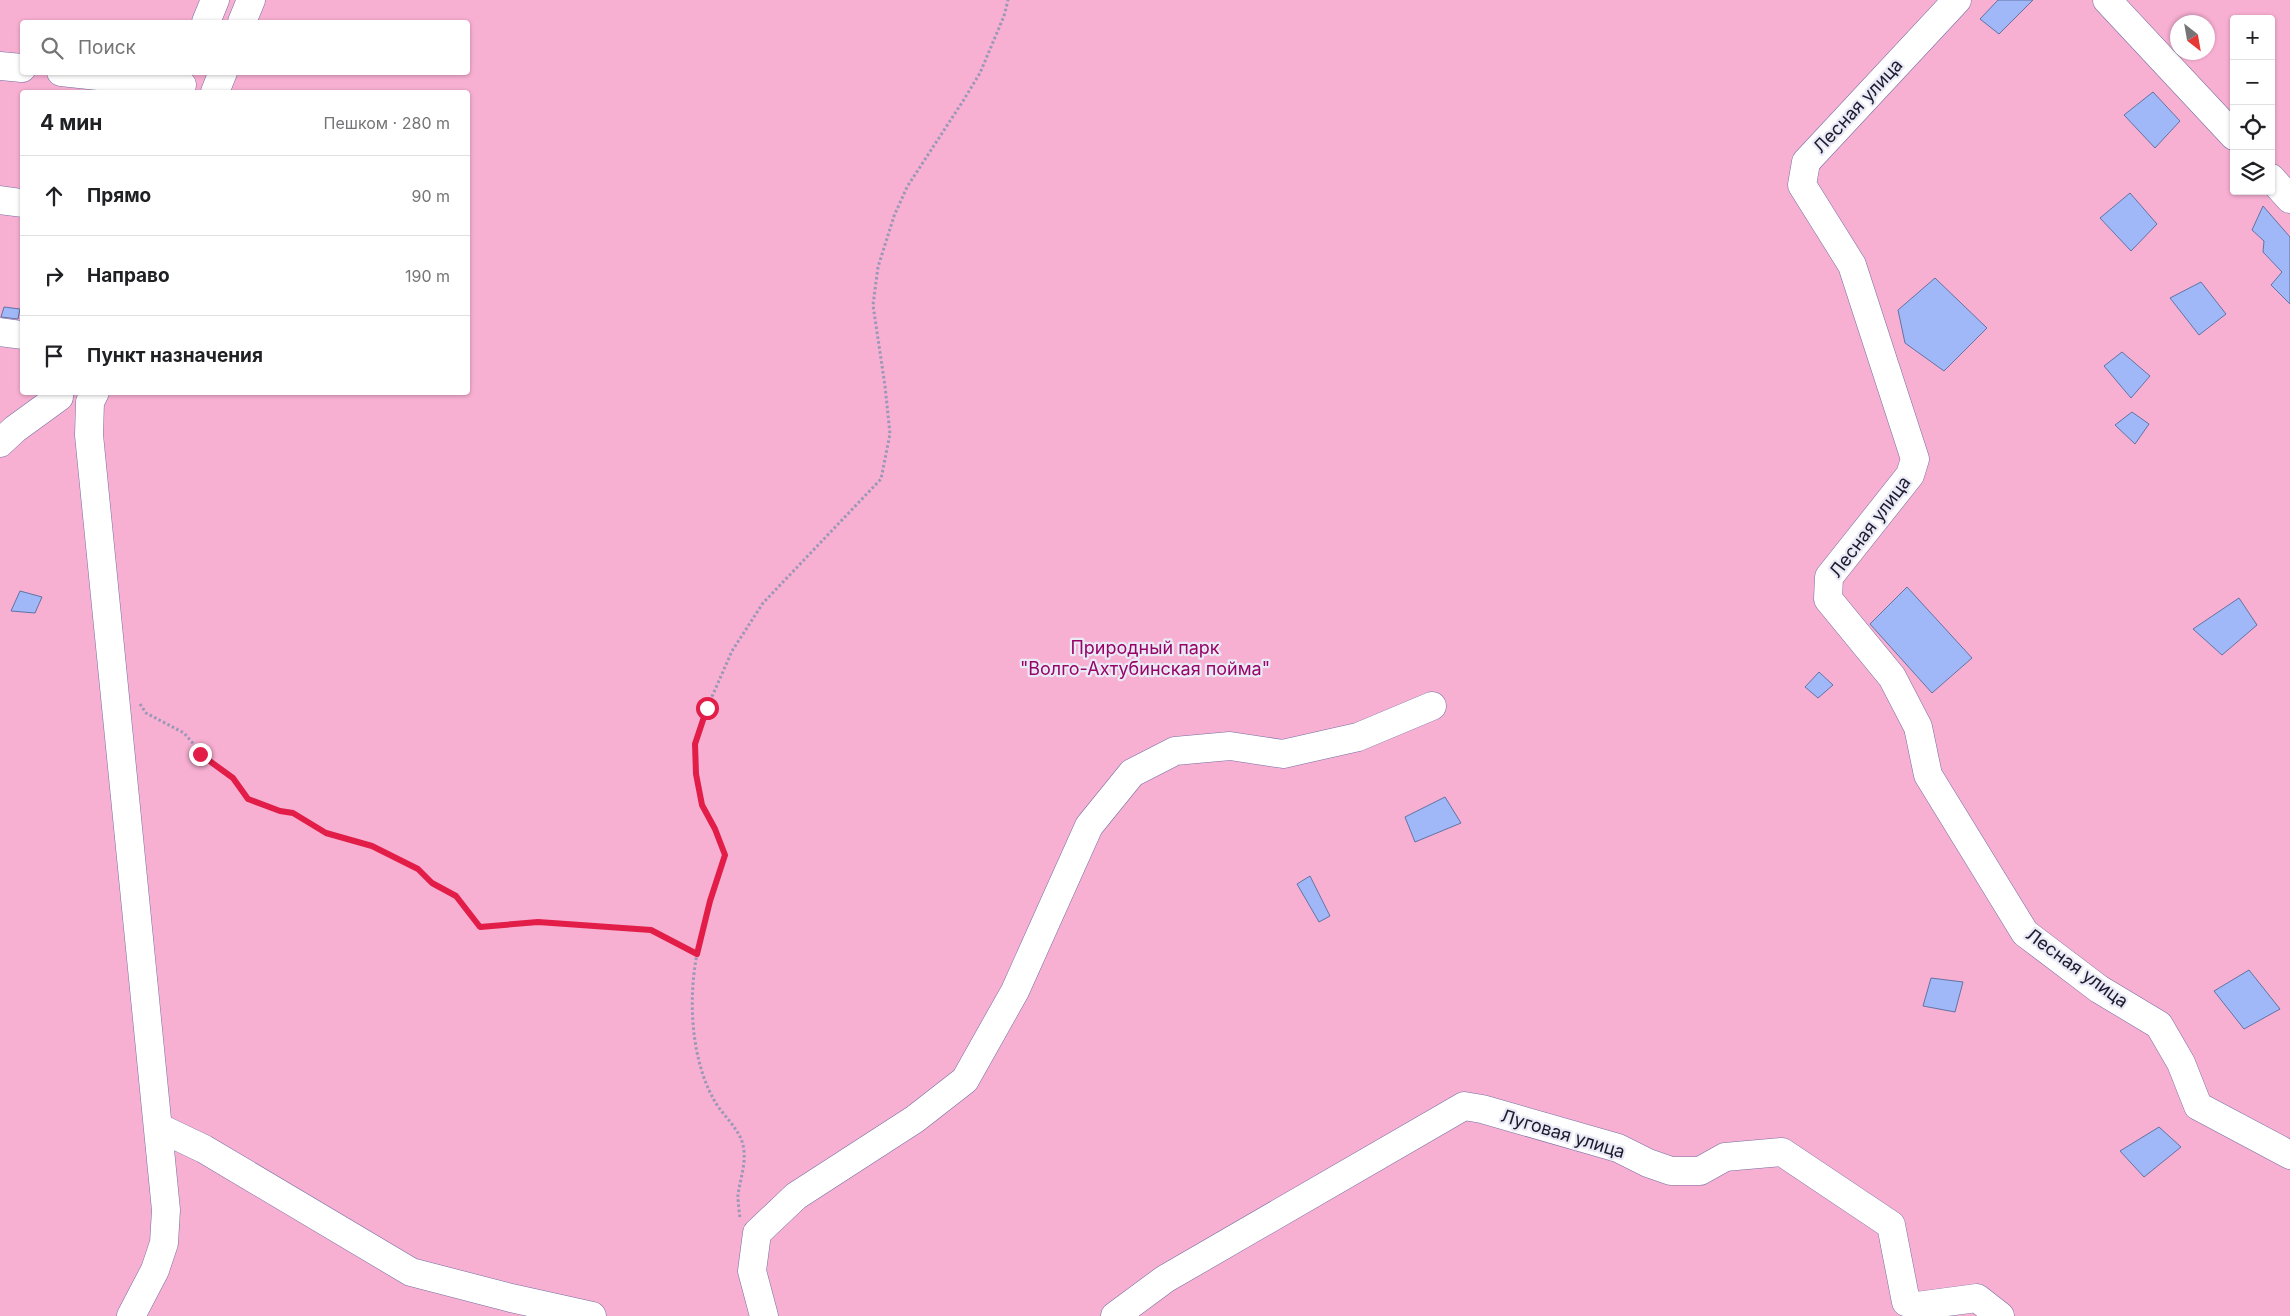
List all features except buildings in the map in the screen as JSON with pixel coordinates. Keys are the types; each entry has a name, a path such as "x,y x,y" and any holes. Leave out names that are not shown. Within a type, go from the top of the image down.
{"street":[{"path":"207,20 215,0"},
{"path":"243,20 251,0"},
{"name":"Лесная улица","path":"1957,0 1806,162 1802,185 1852,265 1915,459 1910,475 1829,577 1828,599 1892,677 1918,728 1928,775 2025,933 2099,989 2159,1025 2181,1062 2198,1106 2290,1155"},
{"path":"2107,0 2230,132"},
{"path":"0,66 20,68"},
{"path":"92,75 183,84"},
{"path":"216,90 222,75"},
{"path":"2275,182 2290,199"},
{"path":"0,200 20,203"},
{"path":"0,332 20,335"},
{"path":"0,443 58,395"},
{"path":"70,395 93,397 89,435 160,1128 166,1210 164,1242 155,1270 131,1316"},
{"path":"764,1316 752,1271 757,1233 796,1196 915,1119 965,1080 1015,991 1089,826 1132,773 1174,751 1230,746 1283,754 1358,737 1432,706"},
{"name":"Луговая улица","path":"1115,1316 1165,1279 1464,1106 1482,1109 1618,1148 1648,1163 1671,1171 1700,1171 1725,1158 1782,1152 1891,1225 1906,1302 1917,1306 1977,1298 2000,1316"},
{"path":"160,1128 204,1149 411,1272 511,1298 592,1316"}],"path":[{"path":"754,1255 743,1232 740,1216 738,1196 743,1169 743,1146 738,1132 714,1099 704,1076 696,1041 693,1007 694,969 710,901 725,855 715,829 702,805 696,774 695,744 707,708 732,651 763,603 881,479 890,434 886,386 873,305 878,267 892,223 907,187 980,73 995,40 1008,0"},
{"path":"138,700 146,713 184,733 210,764 233,778 248,799 280,811 293,813 326,833 372,846 418,869 432,883 456,896 480,927 538,922 651,930 697,954"}],"green space":[{"name":"Природный парк \"Волго-Ахтубинская пойма\"","path":"0,0 2290,0 2290,1316 0,1316"}],"route":[{"path":"200,754 210,764 233,778 248,799 280,811 293,813 326,833 372,846 418,869 432,883 456,896 480,927 538,922 651,930 697,954 710,901 725,855 715,829 702,805 696,774 695,744 707,708"}]}
